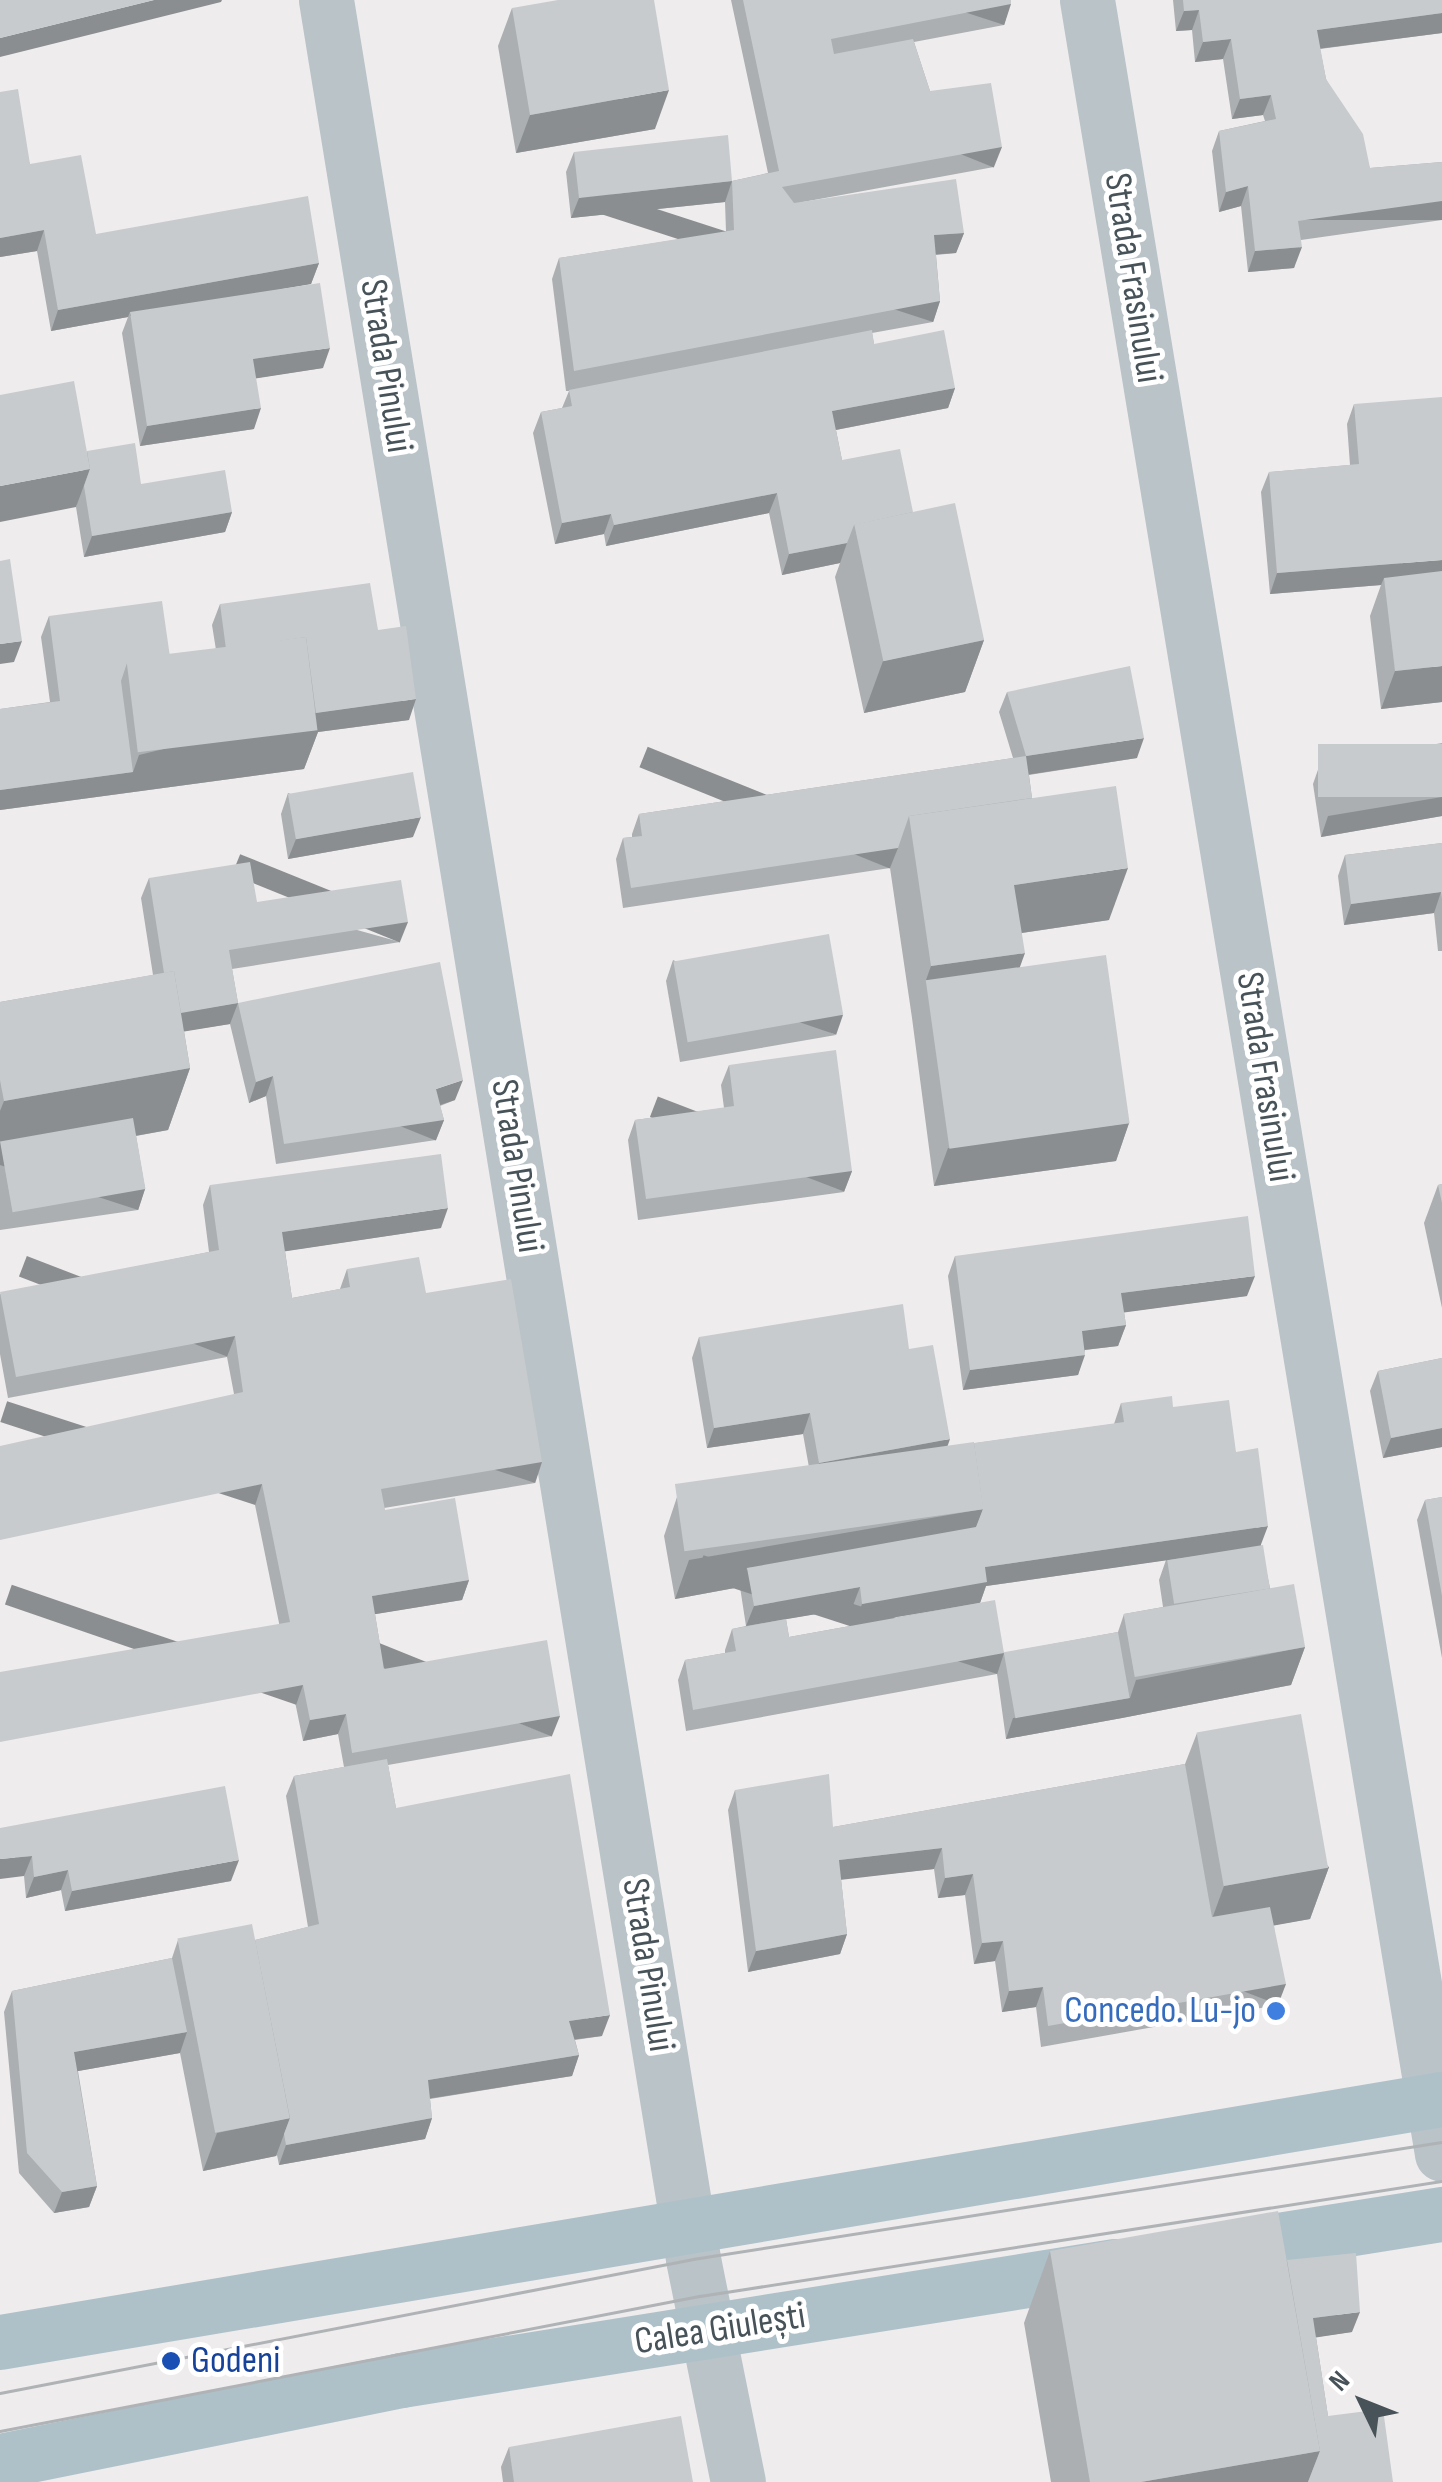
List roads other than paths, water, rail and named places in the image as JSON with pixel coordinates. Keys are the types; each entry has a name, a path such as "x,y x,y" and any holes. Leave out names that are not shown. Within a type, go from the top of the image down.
{"main road":[{"path":"0,2342 688,2220 1438,2099"},
{"name":"Calea Giulești","path":"0,2460 400,2380 1442,2214"}],"street":[{"name":"Strada Pinului","path":"326,0 688,2220 738,2482"},
{"name":"Strada Frasinului","path":"1087,0 1438,2099 1442,2154"}],"tram line":[{"path":"0,2393 693,2259 1442,2142"},
{"path":"0,2431 700,2296 1442,2181"}],"place":[{"name":"Concedo. Lu-jo","path":"1276,2011"},
{"name":"Godeni","path":"171,2361"}]}
